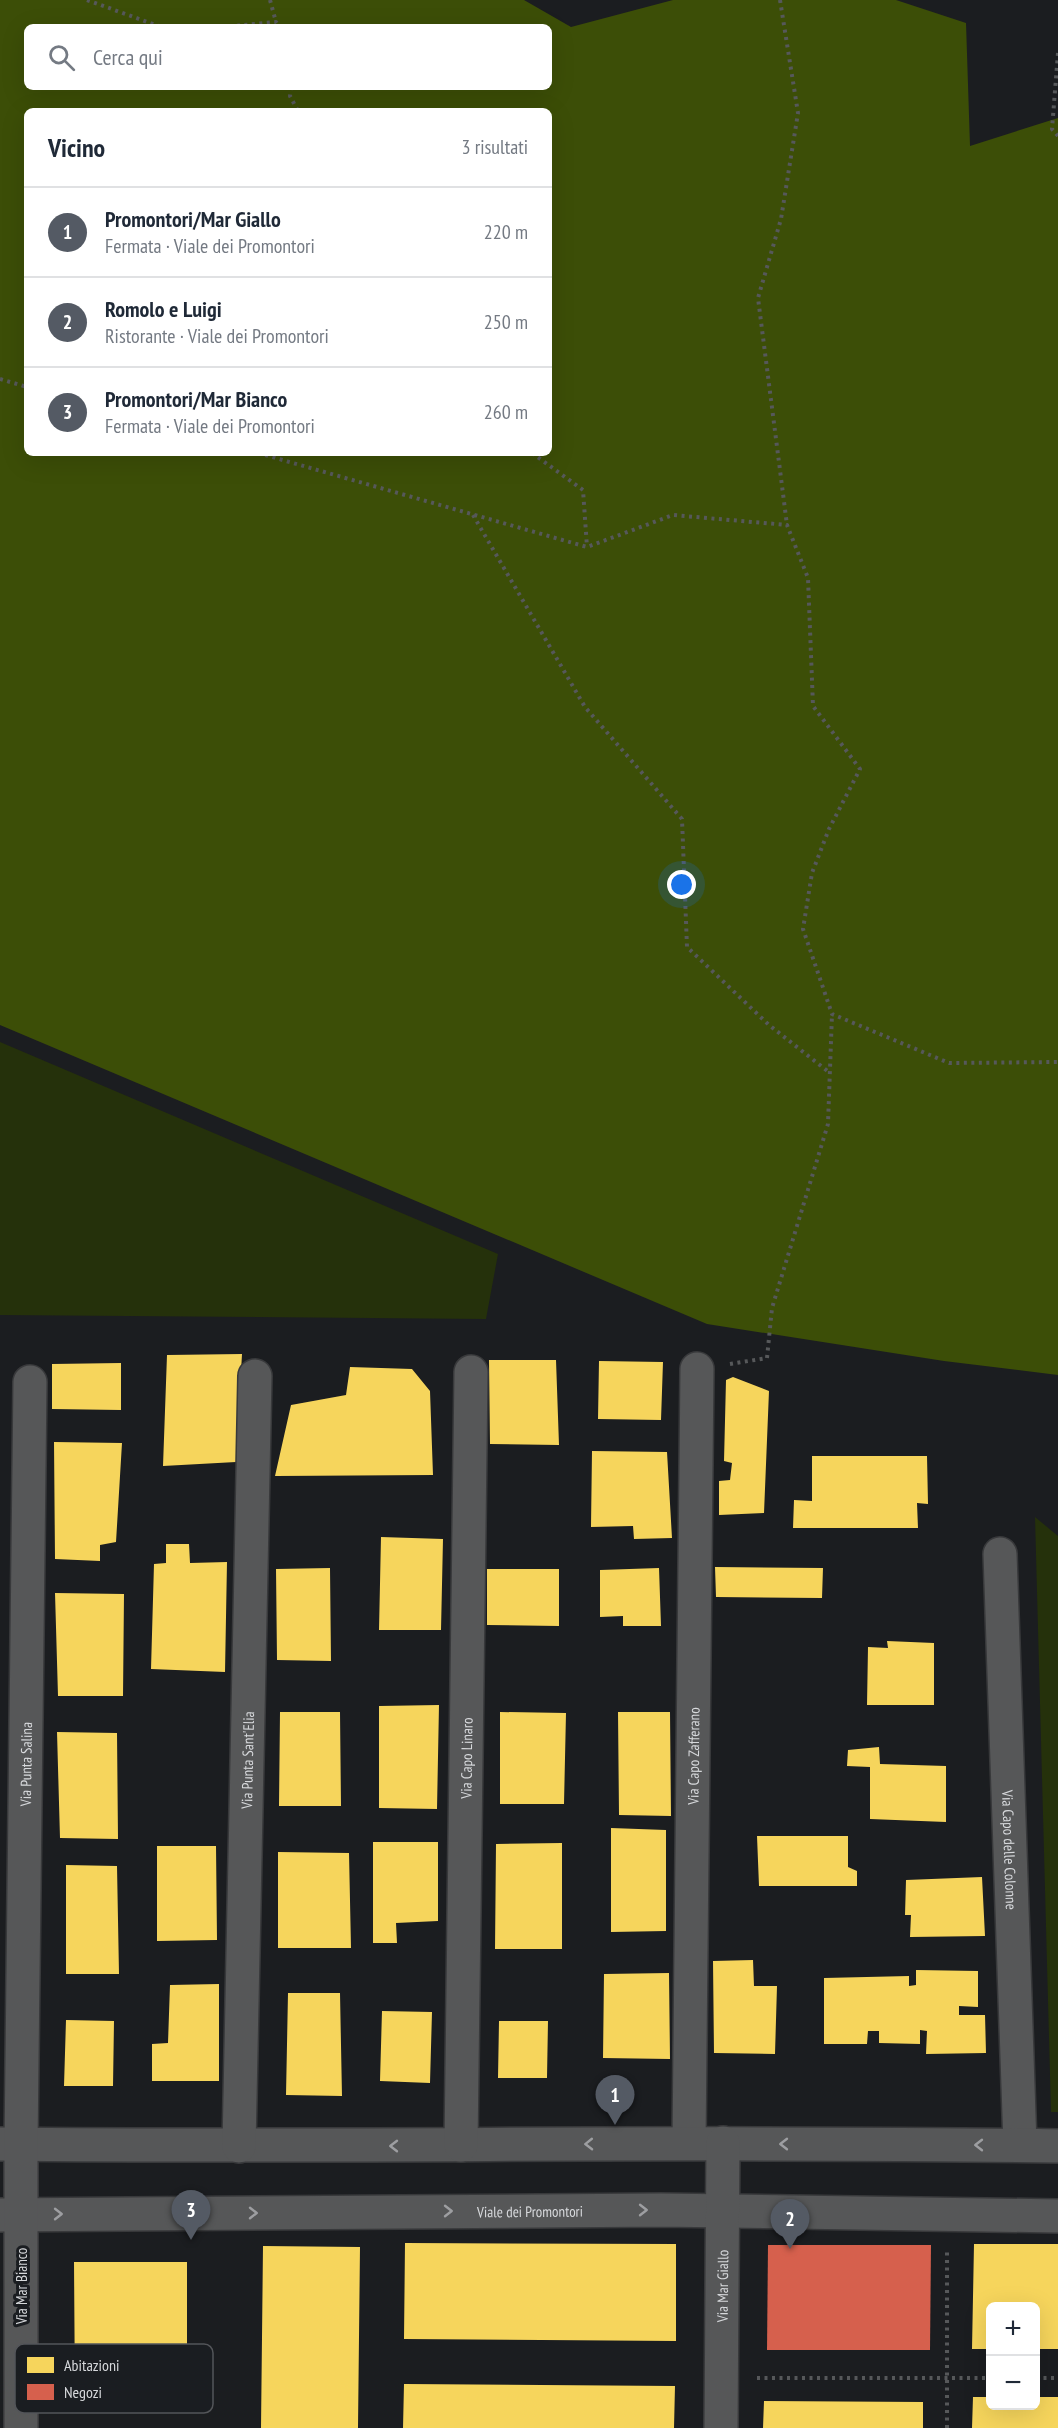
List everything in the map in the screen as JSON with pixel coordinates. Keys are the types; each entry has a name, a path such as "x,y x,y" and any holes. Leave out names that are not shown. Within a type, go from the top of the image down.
{"street":[{"name":"Via Capo Zafferano","path":"688,2143 697,1369"},
{"name":"Via Capo Linaro","path":"461,2145 471,1372"},
{"name":"Via Punta Sant'Elia","path":"239,2146 255,1376"},
{"name":"Via Punta Salina","path":"11,2144 30,1382"},
{"name":"Via Capo delle Colonne","path":"1000,1554 1020,2145"},
{"path":"11,2144 239,2146 723,2143 1058,2146"},
{"name":"Via Mar Giallo","path":"721,2428 723,2143"},
{"name":"Via Mar Bianco","path":"11,2144 14,2426"},
{"name":"Viale dei Promontori","path":"11,2215 724,2210 1058,2216"}],"path":[{"path":"87,0 153,24"},
{"path":"254,24 276,22 270,0"},
{"path":"697,1369 767,1358 772,1308 828,1124 832,1014 803,929 812,873 829,829 860,769 813,706 808,578 787,525 758,298 781,219 798,113 780,0"},
{"path":"1058,53 1052,129 1058,136"},
{"path":"291,90 290,96 296,108"},
{"path":"0,379 24,386"},
{"path":"269,456 586,547 673,515 787,525"},
{"path":"536,456 583,490 586,547"},
{"path":"472,514 585,707 681,819 687,947 769,1025 830,1073"},
{"path":"832,1014 950,1063 1058,1062"},
{"path":"947,2214 947,2428"},
{"path":"720,2378 986,2378"},
{"path":"1040,2378 1058,2378"}],"green space":[{"path":"0,0 524,0 571,27 673,0 896,0 966,23 970,146 1058,118 1058,1375 944,1361 707,1324 0,1025"},
{"path":"0,1042 498,1254 486,1319 0,1315"},
{"path":"1035,1517 1058,1536 1058,2112 1051,2112"}],"building: Abitazioni":[{"path":"242,1354 236,1462 163,1466 167,1355"},
{"path":"489,1360 556,1360 559,1445 490,1444"},
{"path":"599,1361 663,1362 661,1420 598,1419"},
{"path":"121,1363 121,1410 52,1409 52,1364"},
{"path":"350,1367 412,1369 430,1391 433,1475 275,1476 291,1405 346,1395"},
{"path":"733,1377 769,1391 764,1513 719,1515 719,1481 730,1480 732,1463 724,1461 726,1380"},
{"path":"54,1442 122,1443 116,1542 100,1545 100,1561 55,1559"},
{"path":"592,1451 667,1452 672,1538 634,1539 633,1526 591,1527"},
{"path":"812,1456 927,1456 928,1504 917,1503 918,1528 793,1528 794,1500 812,1501"},
{"path":"381,1537 443,1539 441,1630 379,1630"},
{"path":"166,1544 189,1544 190,1563 227,1562 225,1672 151,1669 154,1564 166,1563"},
{"path":"715,1567 823,1568 822,1598 716,1597"},
{"path":"330,1568 331,1661 277,1660 276,1569"},
{"path":"659,1568 661,1626 623,1626 623,1616 600,1617 600,1570"},
{"path":"487,1569 559,1569 559,1626 487,1625"},
{"path":"55,1593 124,1594 123,1696 58,1696"},
{"path":"887,1641 934,1643 934,1705 867,1705 868,1647 888,1648"},
{"path":"439,1705 437,1809 379,1808 379,1706"},
{"path":"280,1712 340,1712 341,1806 279,1806"},
{"path":"500,1712 566,1713 564,1804 500,1804"},
{"path":"618,1712 670,1712 671,1816 619,1815"},
{"path":"57,1732 117,1733 118,1839 60,1838"},
{"path":"879,1747 880,1764 946,1766 946,1822 870,1819 870,1767 847,1766 848,1750"},
{"path":"611,1828 666,1830 666,1931 611,1932"},
{"path":"757,1836 848,1836 848,1867 857,1871 857,1886 759,1886"},
{"path":"373,1842 438,1842 438,1921 396,1923 397,1943 373,1943"},
{"path":"562,1843 562,1949 495,1949 496,1844"},
{"path":"157,1846 216,1846 217,1940 157,1941"},
{"path":"278,1852 349,1853 351,1948 278,1948"},
{"path":"66,1865 117,1866 119,1974 66,1974"},
{"path":"982,1877 985,1936 910,1937 911,1915 905,1915 906,1880"},
{"path":"753,1960 754,1986 777,1986 775,2054 714,2053 713,1961"},
{"path":"916,1970 978,1971 978,2007 959,2006 959,2015 985,2015 986,2053 926,2054 927,2031 920,2030 920,2044 879,2043 879,2031 868,2031 867,2044 824,2044 824,1978 909,1976 909,1986 916,1985"},
{"path":"669,1973 670,2059 603,2058 604,1974"},
{"path":"219,1984 219,2081 152,2081 152,2044 168,2043 170,1985"},
{"path":"288,1993 340,1993 342,2096 286,2095"},
{"path":"382,2011 432,2012 430,2083 380,2081"},
{"path":"66,2020 114,2021 113,2086 64,2086"},
{"path":"499,2021 548,2021 547,2078 498,2078"},
{"path":"405,2243 676,2244 676,2341 404,2339"},
{"path":"974,2244 1058,2244 1058,2349 1040,2349 1040,2302 986,2302 986,2349 972,2349"},
{"path":"263,2246 360,2247 358,2428 261,2428"},
{"path":"74,2262 187,2262 187,2344 75,2344"},
{"path":"404,2384 675,2386 674,2428 403,2428"},
{"path":"973,2397 986,2397 986,2410 1040,2410 1040,2397 1058,2397 1058,2428 972,2428"},
{"path":"764,2401 923,2402 923,2428 763,2428"}],"building: Negozi":[{"path":"768,2245 931,2245 930,2350 767,2350"}],"place":[{"name":"Promontori/Mar Giallo","path":"615,2125"},
{"name":"Promontori/Mar Bianco","path":"191,2240"},
{"name":"Romolo e Luigi","path":"790,2249"}]}
